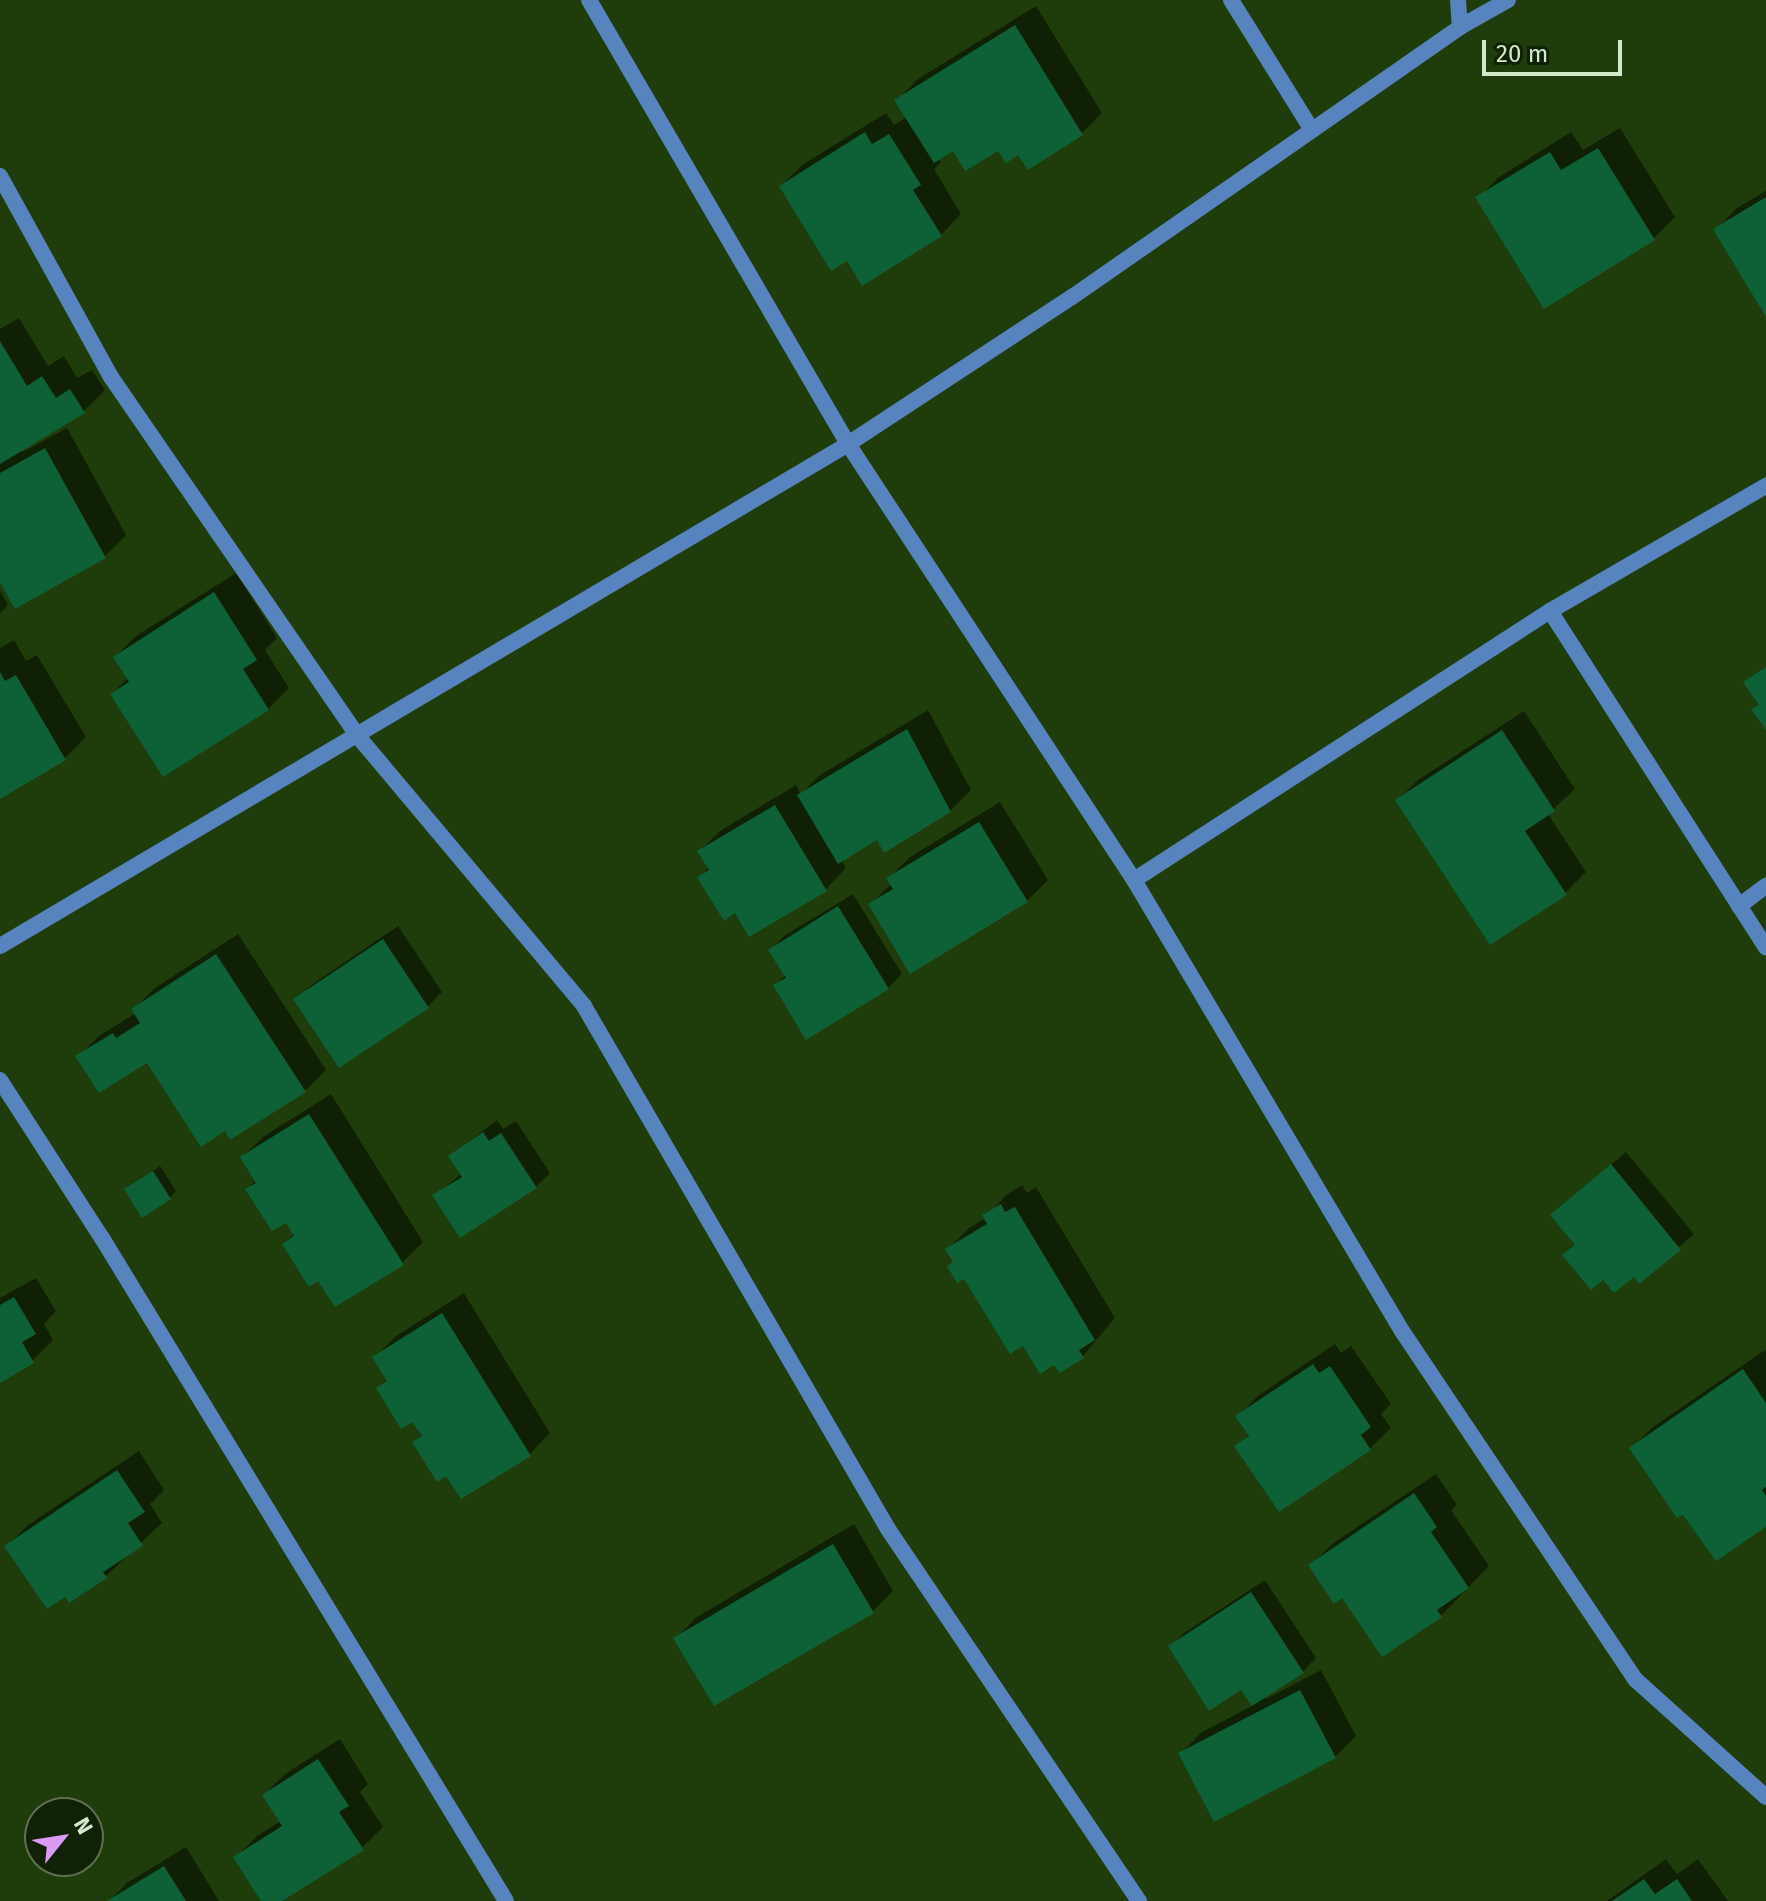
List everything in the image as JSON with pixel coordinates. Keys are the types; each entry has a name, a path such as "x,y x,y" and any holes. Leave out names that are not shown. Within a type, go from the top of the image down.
{"street":[{"path":"589,0 848,444 1134,880 1402,1331 1636,1680 1766,1797"},
{"path":"1231,0 1312,130"},
{"path":"1458,0 1460,27"},
{"path":"0,946 848,444 1072,297 1460,27 1508,0"},
{"path":"0,176 111,377 356,734 584,1006 888,1529 1139,1901"},
{"path":"1134,880 1550,611 1766,486"},
{"path":"1550,611 1766,948"},
{"path":"1739,906 1766,886"},
{"path":"0,1080 102,1238 506,1901"}],"building":[{"path":"1015,25 1083,135 1028,170 1018,155 1006,163 998,151 965,171 953,151 934,163 894,100"},
{"path":"865,132 872,144 889,134 921,185 913,190 942,236 862,286 847,261 831,271 779,186"},
{"path":"1598,148 1655,240 1544,309 1475,197 1550,152 1561,170"},
{"path":"1766,197 1766,317 1713,229"},
{"path":"0,341 27,386 42,376 56,398 70,389 85,413 0,464"},
{"path":"45,448 106,558 15,609 0,582 0,473"},
{"path":"214,592 257,660 243,669 269,710 163,777 110,694 129,682 113,657"},
{"path":"1766,667 1766,730 1751,709 1759,705 1743,682"},
{"path":"0,672 5,681 16,675 66,760 0,799"},
{"path":"907,729 951,812 884,853 877,840 838,864 797,795"},
{"path":"1502,730 1555,811 1525,831 1567,895 1490,945 1395,800"},
{"path":"775,805 827,891 749,937 735,913 724,921 697,877 709,870 697,851"},
{"path":"979,822 1028,902 910,974 868,904 893,889 886,878"},
{"path":"838,906 889,989 806,1040 773,985 786,978 768,950"},
{"path":"383,939 429,1008 339,1068 293,999"},
{"path":"216,954 306,1092 230,1140 225,1131 201,1147 147,1063 99,1093 75,1056 113,1033 116,1038 140,1023 131,1009"},
{"path":"309,1114 404,1265 335,1307 318,1281 309,1287 282,1244 294,1236 286,1223 272,1231 245,1189 256,1183 240,1157"},
{"path":"483,1132 489,1141 501,1133 537,1188 460,1238 432,1195 462,1177 448,1156"},
{"path":"1611,1164 1681,1250 1639,1284 1634,1277 1614,1293 1603,1280 1591,1290 1562,1255 1575,1245 1550,1215"},
{"path":"153,1171 171,1199 142,1218 124,1189"},
{"path":"1001,1204 1005,1212 1015,1207 1095,1340 1079,1350 1084,1358 1060,1373 1054,1365 1040,1374 1023,1346 1010,1354 964,1279 957,1283 947,1266 953,1262 945,1249 987,1224 982,1215"},
{"path":"14,1297 36,1334 22,1342 34,1363 0,1383 0,1305"},
{"path":"442,1313 531,1456 461,1499 446,1476 437,1482 412,1442 422,1436 412,1422 401,1429 376,1388 387,1381 372,1357"},
{"path":"1313,1364 1319,1373 1330,1366 1371,1427 1361,1435 1371,1450 1279,1512 1234,1446 1249,1436 1235,1416"},
{"path":"1743,1369 1766,1403 1766,1487 1762,1490 1766,1496 1766,1527 1716,1561 1683,1515 1677,1518 1629,1448"},
{"path":"117,1470 145,1512 128,1523 143,1546 103,1572 107,1578 69,1603 65,1597 47,1609 4,1546"},
{"path":"1414,1493 1437,1527 1431,1532 1469,1588 1437,1610 1442,1617 1382,1657 1342,1598 1334,1604 1308,1565"},
{"path":"833,1544 874,1613 714,1706 673,1638"},
{"path":"1251,1592 1304,1673 1252,1706 1241,1690 1209,1711 1168,1646"},
{"path":"1300,1690 1336,1758 1214,1822 1178,1753"},
{"path":"318,1759 349,1806 339,1812 364,1850 282,1901 261,1901 233,1857 282,1826 262,1795"},
{"path":"164,1866 186,1901 107,1901"},
{"path":"1644,1879 1655,1894 1677,1879 1692,1901 1612,1901"}]}
